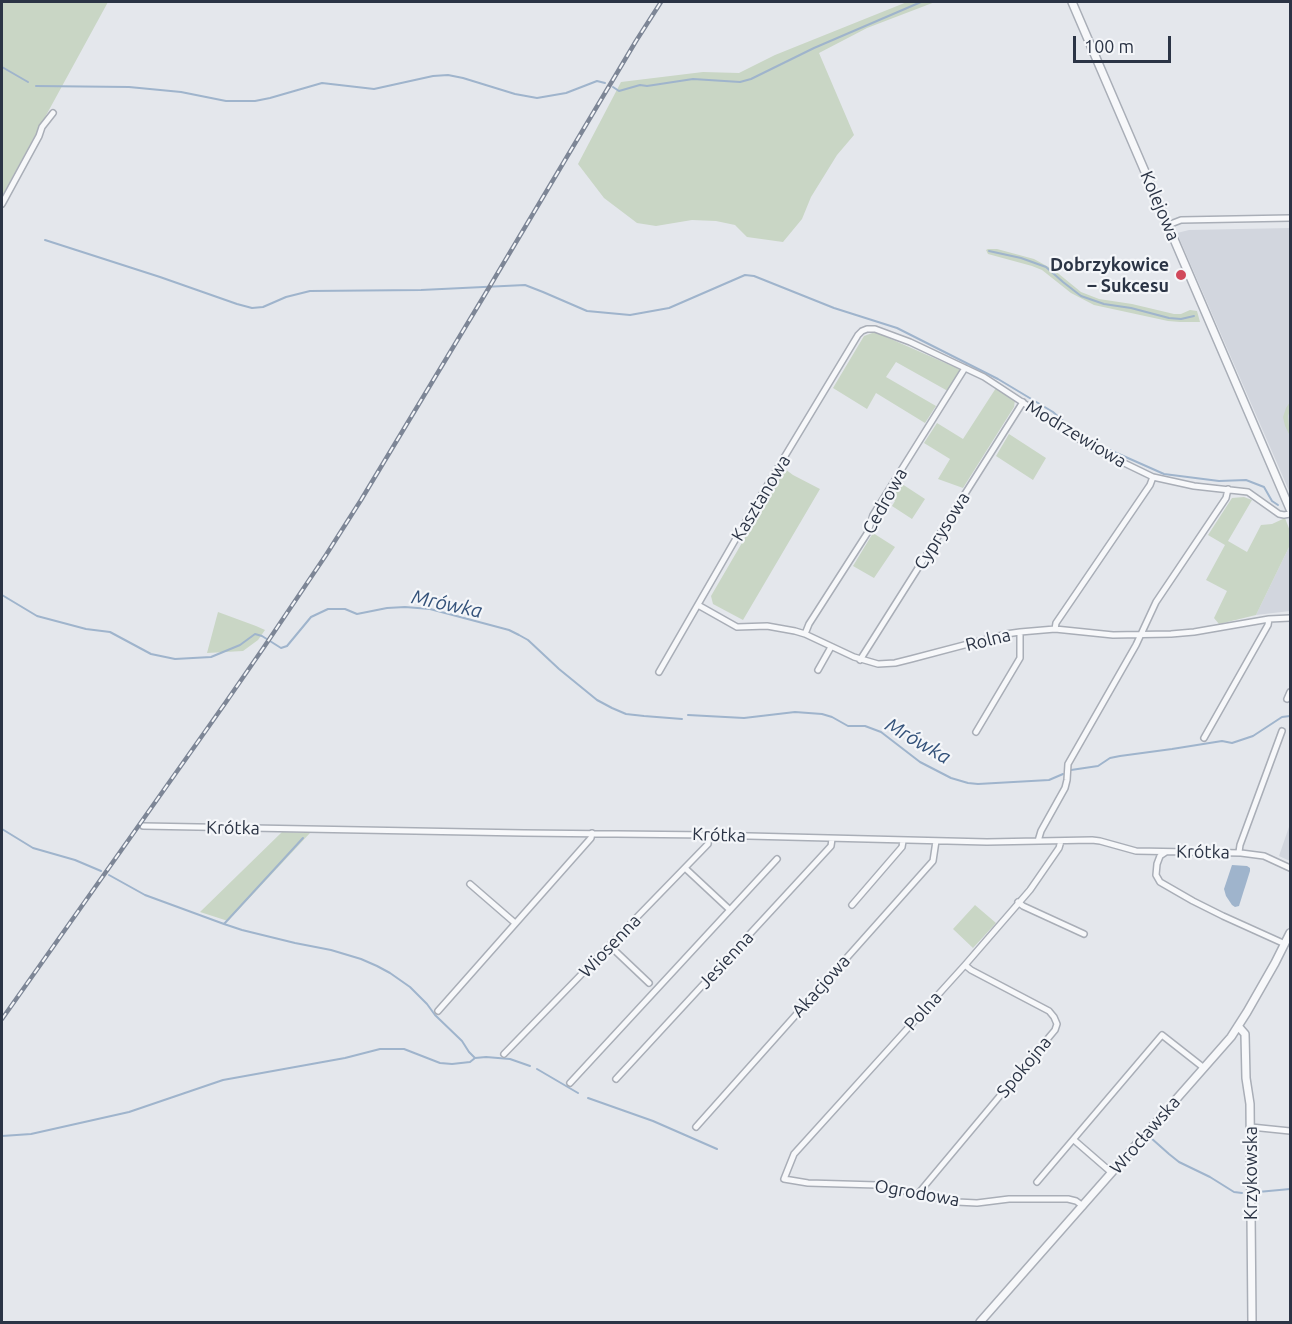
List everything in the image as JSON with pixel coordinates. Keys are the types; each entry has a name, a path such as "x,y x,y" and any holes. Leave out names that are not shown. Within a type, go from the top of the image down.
{"street":[{"name":"Kolejowa","path":"1072,2 1290,509"},
{"path":"2,204 42,127 53,113"},
{"path":"1168,225 1181,220 1290,218"},
{"name":"Modrzewiowa","path":"867,329 875,329 910,342 984,377 1089,446 1153,477 1194,486 1248,492 1279,514 1290,514"},
{"name":"Kasztanowa","path":"659,672 753,509 858,335 867,329"},
{"name":"Cedrowa","path":"805,634 809,624 868,532 873,515 965,368"},
{"name":"Cyprysowa","path":"860,660 1023,402"},
{"path":"1055,629 1056,623 1150,485 1153,477"},
{"path":"1038,841 1041,831 1065,788 1068,764 1136,645 1156,602 1226,498 1228,489"},
{"name":"Rolna","path":"698,604 737,627 767,626 805,634 860,660 878,664 895,663 1020,632 1055,629 1113,635 1194,633 1269,619 1290,618"},
{"path":"1204,738 1268,625 1269,619"},
{"path":"976,732 1020,658 1020,632"},
{"path":"818,670 831,647"},
{"path":"1287,699 1290,692"},
{"path":"1239,852 1282,731"},
{"name":"Krótka","path":"143,826 709,835 903,841 1100,841 1136,851 1239,852 1264,856 1290,868"},
{"path":"438,1011 591,838 592,833"},
{"name":"Wiosenna","path":"504,1054 708,844 709,835"},
{"name":"Jesienna","path":"616,1079 831,846 832,838"},
{"path":"852,905 902,847 903,841"},
{"name":"Akacjowa","path":"696,1127 933,861 936,841"},
{"name":"Polna","path":"784,1179 794,1154 1018,902 1041,874 1059,848 1061,841"},
{"path":"1151,851 1156,864 1157,878 1164,884 1236,923 1289,938"},
{"path":"1156,864 1160,856 1167,851"},
{"path":"570,1083 777,859"},
{"path":"685,868 730,910"},
{"path":"470,884 515,923"},
{"path":"1018,902 1084,934"},
{"name":"Wrocławska","path":"980,1323 1204,1068 1238,1026 1289,938"},
{"path":"610,946 649,984"},
{"name":"Spokojna","path":"917,1195 1055,1030 1057,1024 1049,1011 971,970 965,964"},
{"name":"Krzykowska","path":"1238,1026 1245,1034 1251,1127 1252,1323"},
{"path":"1037,1182 1162,1035 1204,1068"},
{"path":"1251,1127 1290,1131"},
{"path":"1074,1140 1112,1173"},
{"name":"Ogrodowa","path":"784,1179 808,1183 877,1185 957,1202 1068,1199 1076,1200 1083,1206"}],"shaded area":[{"path":"1290,228 1290,493 1177,233 1189,230"},
{"path":"1290,545 1290,611 1256,615"},
{"path":"1290,824 1290,861 1279,856"}],"green space":[{"path":"2,2 108,2 2,196"},
{"path":"907,2 935,2 867,28 819,53 854,135 837,155 811,197 802,219 783,242 747,237 735,225 716,221 692,220 656,226 637,223 604,198 578,164 621,82 703,72 739,73 775,55"},
{"path":"997,249 1034,259 1054,270 1081,292 1099,299 1174,314 1190,310 1197,311 1200,322 1168,321 1094,305 1071,293 1042,270 988,254 986,250"},
{"path":"875,332 959,369 960,373 949,390 896,362 886,377 936,406 925,423 876,393 867,409 833,388 864,336"},
{"path":"996,388 1015,400 1014,407 963,488 938,479 950,459 924,443 937,423 963,439"},
{"path":"1290,402 1288,416 1290,436 1283,417"},
{"path":"1009,434 1046,458 1033,480 996,456"},
{"path":"785,469 820,489 743,620 713,604 711,596"},
{"path":"899,482 925,499 912,519 892,506 895,501 890,498"},
{"path":"1244,497 1252,500 1228,541 1247,552 1261,525 1272,524 1285,518 1290,531 1290,545 1256,615 1219,624 1214,618 1227,591 1206,580 1225,545 1208,535 1232,498"},
{"path":"873,533 895,547 874,578 853,566"},
{"path":"218,612 265,630 258,640 243,651 207,653"},
{"path":"282,832 310,833 228,921 200,912"},
{"path":"975,905 996,923 973,948 953,929"}],"water":[{"path":"1232,865 1250,868 1239,906 1235,907 1226,896 1224,889"}],"waterway":[{"path":"613,87 619,91 640,85 693,79 740,82 751,79 814,48 921,2"},
{"path":"2,67 28,82"},
{"path":"36,86 129,87 181,92 226,101 255,101 322,83 374,89 433,76 448,75 537,98 566,93 597,81 605,83"},
{"path":"45,240 252,308 263,307 286,297 310,291 421,290 525,285 587,311 630,315 669,308 745,275 754,276 834,308 897,328 998,379 1053,412 1094,443 1164,474 1219,481 1246,480 1264,487 1272,501 1278,505"},
{"path":"989,251 1021,258 1046,267 1081,296 1104,304 1169,318 1181,319 1194,316"},
{"name":"Mrówka","path":"2,595 37,616 86,629 110,632 151,654 175,659 211,657 240,645 255,634 281,648 287,646 311,617 328,609 345,609 357,614 387,608 430,609 509,630 519,635 528,640 597,700 612,708 626,714 682,719"},
{"name":"Mrówka","path":"688,715 744,718 795,712 822,714 848,726 865,726 881,732 920,762 951,778 968,783 1049,780 1063,774"},
{"name":"Mrówka","path":"1071,770 1098,766 1110,758 1120,756 1222,741 1232,743 1253,736 1282,717 1290,716"},
{"path":"2,829 33,848 75,860 101,871"},
{"path":"224,924 303,838"},
{"path":"109,875 145,895 224,924 331,950 377,966 410,987 462,1041 475,1058"},
{"path":"2,1136 31,1134 129,1112 223,1080 345,1058 380,1049 404,1049 440,1063 470,1062 475,1058 486,1057 510,1059 530,1066"},
{"path":"537,1069 578,1093"},
{"path":"588,1098 653,1121 717,1149"},
{"path":"1151,1138 1179,1162 1234,1192 1242,1193"},
{"path":"1258,1192 1290,1189"}],"railway":[{"path":"2,1019 226,702 326,555 661,2"}],"place":[{"name":"Dobrzykowice – Sukcesu","path":"1181,275"}]}
